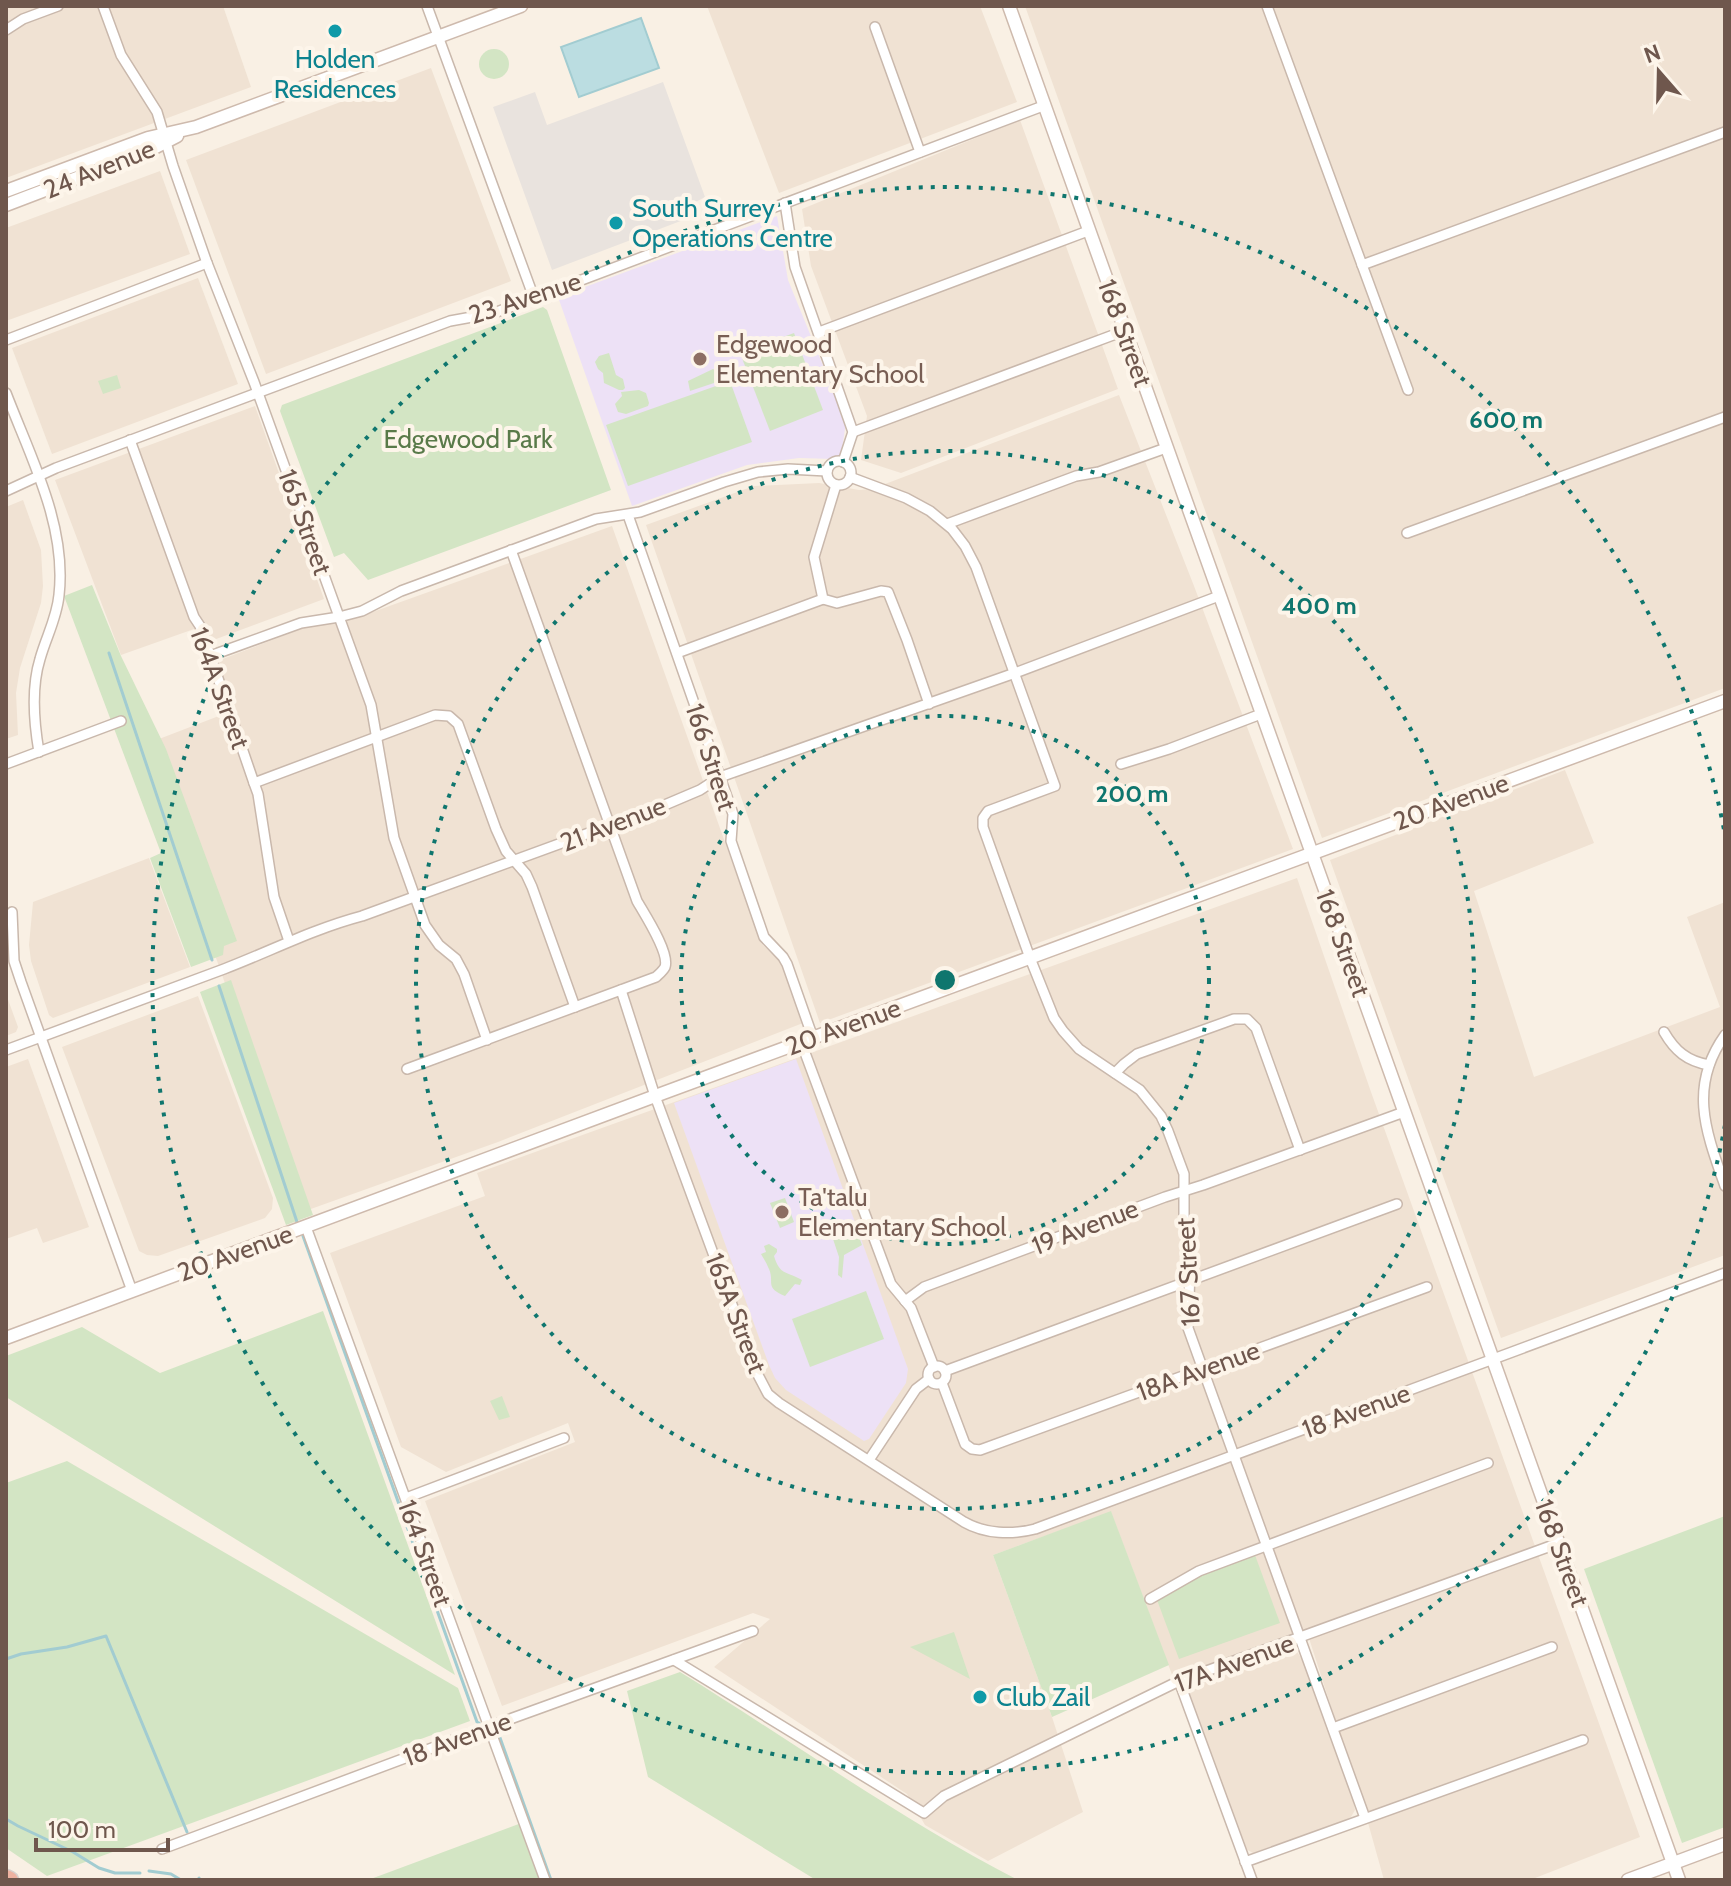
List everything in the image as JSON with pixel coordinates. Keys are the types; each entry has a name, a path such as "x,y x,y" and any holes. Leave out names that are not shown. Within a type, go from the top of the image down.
{"main road":[{"name":"24 Avenue","path":"6,191 148,138 165,138 191,129 521,6"},
{"name":"168 Street","path":"1009,6 1679,1880"},
{"name":"24 Avenue","path":"6,205 150,150 165,138"},
{"name":"20 Avenue","path":"6,1338 1725,701"},
{"path":"1628,1880 1725,1844"}],"street":[{"path":"6,30 23,19 58,6"},
{"name":"165 Street","path":"103,6 121,55 156,108 207,263 258,393 371,705 394,838 425,925 439,945 456,959 487,1040"},
{"path":"427,6 534,298"},
{"path":"1267,6 1408,390"},
{"path":"875,27 920,152"},
{"name":"23 Avenue","path":"6,491 130,440 450,321 494,313 1043,106"},
{"path":"1362,265 1725,132"},
{"path":"785,203 795,267 853,432 843,462"},
{"path":"819,332 1088,231"},
{"path":"6,340 207,263"},
{"path":"853,432 1124,331"},
{"path":"6,393 54,526 60,578 56,617 39,661 35,681 39,752"},
{"path":"1407,533 1725,417"},
{"name":"164A Street","path":"130,440 194,617 200,626 258,794 274,897 289,941"},
{"path":"947,524 1076,476 1099,472 1166,448"},
{"path":"839,461 849,466 850,477 846,483 836,485 828,478 827,471 831,464 839,461"},
{"path":"210,656 301,623 362,611 401,591 596,519 628,515 758,472 788,469 827,471"},
{"path":"850,477 906,498 947,524 965,546 976,567 1015,673"},
{"path":"823,599 814,557 836,485"},
{"name":"166 Street","path":"628,515 733,814 731,841 764,937 787,964 807,1040 891,1284 911,1308 934,1367"},
{"path":"407,1069 656,977 664,970 666,961 661,945 637,901 511,550"},
{"path":"677,653 823,599 837,603 881,591 888,592 929,704"},
{"name":"21 Avenue","path":"6,1050 228,968 289,941 660,807 700,790 720,777 1015,673 1219,596"},
{"name":"167 Street","path":"1015,673 1055,786 988,811 983,818 983,827 1054,1018 1090,1058 1140,1090 1161,1116 1180,1161 1184,1174 1184,1215 1190,1269 1188,1328 1365,1818"},
{"path":"1121,764 1261,714"},
{"path":"254,783 435,715 449,716 458,724 506,851 526,874 532,887 575,1007"},
{"path":"6,764 121,721"},
{"path":"12,912 14,961 132,1291"},
{"name":"165A Street","path":"621,990 655,1096 765,1388 779,1403 964,1522 984,1530"},
{"path":"1115,1073 1137,1054 1234,1019 1247,1019 1256,1028 1300,1150"},
{"path":"1664,1032 1683,1056 1709,1065"},
{"path":"1725,1035 1709,1065 1704,1091 1704,1118 1725,1186"},
{"name":"19 Avenue","path":"905,1301 924,1287 1404,1112"},
{"path":"945,1371 1397,1204"},
{"name":"164 Street","path":"306,1227 545,1880"},
{"name":"18 Avenue","path":"984,1530 1022,1532 1035,1529 1725,1273"},
{"name":"18A Avenue","path":"942,1383 963,1441 969,1448 980,1450 1427,1287"},
{"path":"940,1366 945,1371 946,1378 942,1383 934,1384 929,1379 929,1371 934,1367 940,1366"},
{"path":"869,1460 916,1389 929,1379"},
{"path":"406,1498 564,1438"},
{"path":"1150,1599 1199,1571 1488,1463"},
{"name":"17A Avenue","path":"674,1660 924,1813 944,1796 1179,1681 1559,1543"},
{"name":"18 Avenue","path":"162,1849 753,1631"},
{"path":"1333,1728 1552,1647"},
{"path":"1179,1681 1252,1880"},
{"path":"1245,1862 1583,1740"}],"shaded area":[{"path":"6,6 223,6 251,87 6,178"},
{"path":"707,6 980,6 1017,102 779,193"},
{"path":"1025,6 1725,6 1725,688 1322,838"},
{"path":"431,68 511,281 266,374 186,160"},
{"name":"South Surrey Operations Centre","path":"663,82 705,197 694,203 699,214 552,270 493,107 535,92 547,125"},
{"path":"1020,120 1118,389 901,473 861,460 867,416 811,266 802,209"},
{"path":"160,171 190,254 6,321 6,228"},
{"name":"Edgewood Elementary School","path":"777,216 788,280 846,422 841,456 747,465 632,506 558,297"},
{"path":"198,278 238,384 52,454 12,348"},
{"path":"1119,395 1293,849 820,1023 646,525 754,486 819,483 859,490 872,489"},
{"path":"255,406 324,599 200,645 194,629 121,655 55,480"},
{"path":"23,500 41,550 43,586 41,603 20,668 16,693 18,735 6,739 6,507"},
{"path":"612,526 761,943 783,965 803,1023 498,1142 308,1210 216,958 133,749 224,714 207,665 306,627 356,618"},
{"path":"1565,770 1594,843 1474,891 1534,1077 1720,1007 1687,917 1725,902 1725,1255 1501,1338 1330,860"},
{"path":"149,858 190,967 53,1018 49,1015 31,961 29,945 33,902"},
{"path":"1297,878 1640,1837 1530,1880 1384,1880 1306,1629 1174,1680 1111,1512 993,1555 1083,1812 988,1861 925,1825 907,1794 714,1667 770,1619 753,1613 502,1706 425,1501 575,1442 568,1423 446,1472 401,1447 330,1253 485,1196 477,1173"},
{"path":"6,994 18,1027 16,1032 6,1036"},
{"path":"198,996 273,1198 272,1209 265,1218 158,1256 147,1255 139,1251 62,1047"},
{"path":"28,1059 89,1227 43,1243 37,1228 6,1239 6,1067"},
{"name":"Ta'talu Elementary School","path":"796,1059 908,1369 906,1383 869,1439 864,1441 786,1390 775,1378 674,1103"},
{"path":"1286,1649 1296,1650 1303,1661 1355,1810 1345,1820 1253,1853 1244,1848 1188,1692 1196,1681"}],"green space":[{"path":"494,49 505,53 509,64 505,75 494,79 483,75 479,64 483,53"},
{"name":"Edgewood Park","path":"543,307 547,310 611,490 368,580 344,553 334,557 280,411 282,405"},
{"path":"794,333 823,410 770,431 740,353"},
{"path":"609,353 616,375 623,379 623,390 604,383 603,373 595,362 599,356"},
{"path":"713,369 719,378 717,382 690,391 688,381"},
{"path":"117,375 121,388 103,394 98,381"},
{"path":"730,381 752,442 628,486 606,425"},
{"path":"639,390 646,393 648,406 626,414 618,412 615,404 622,396 621,392"},
{"path":"92,585 121,656 166,749 237,941 224,946 223,955 191,967 150,858 161,853 64,596"},
{"path":"231,980 313,1215 286,1225 200,992"},
{"path":"785,1198 794,1222 780,1228 770,1203"},
{"path":"854,1223 862,1245 844,1255 842,1278 838,1275 839,1257 830,1230"},
{"path":"769,1244 777,1249 774,1256 782,1270 802,1280 785,1296 772,1287 770,1272 761,1254 766,1252 764,1246"},
{"path":"866,1291 884,1339 810,1367 792,1319"},
{"path":"323,1311 455,1675 6,1397 6,1356 82,1327 160,1373"},
{"path":"502,1396 510,1417 499,1420 490,1401"},
{"path":"67,1461 458,1688 470,1721 47,1876 6,1848 6,1483"},
{"path":"1111,1511 1169,1665 1052,1717 993,1555"},
{"path":"1725,1516 1725,1827 1682,1843 1584,1569"},
{"path":"1255,1555 1280,1623 1179,1659 1157,1600 1198,1577"},
{"path":"954,1632 970,1679 910,1647"},
{"path":"680,1672 889,1806 1018,1880 816,1880 648,1777 627,1691"},
{"path":"524,1822 543,1880 368,1880"}],"water":[{"path":"641,18 659,68 579,97 561,47"}],"waterway":[{"path":"109,653 212,960"},
{"path":"219,986 297,1222"},
{"path":"303,1236 479,1723"},
{"path":"6,1659 106,1636 187,1832"},
{"path":"493,1732 499,1735 551,1880"},
{"path":"6,1819 99,1868 115,1873 140,1873"},
{"path":"149,1871 171,1874 181,1880"}],"place":[{"name":"Holden Residences","path":"335,31"},
{"name":"South Surrey Operations Centre","path":"616,223"},
{"name":"Edgewood Elementary School","path":"700,359"},
{"name":"Ta'talu Elementary School","path":"782,1212"},
{"name":"Club Zail","path":"980,1697"}]}
